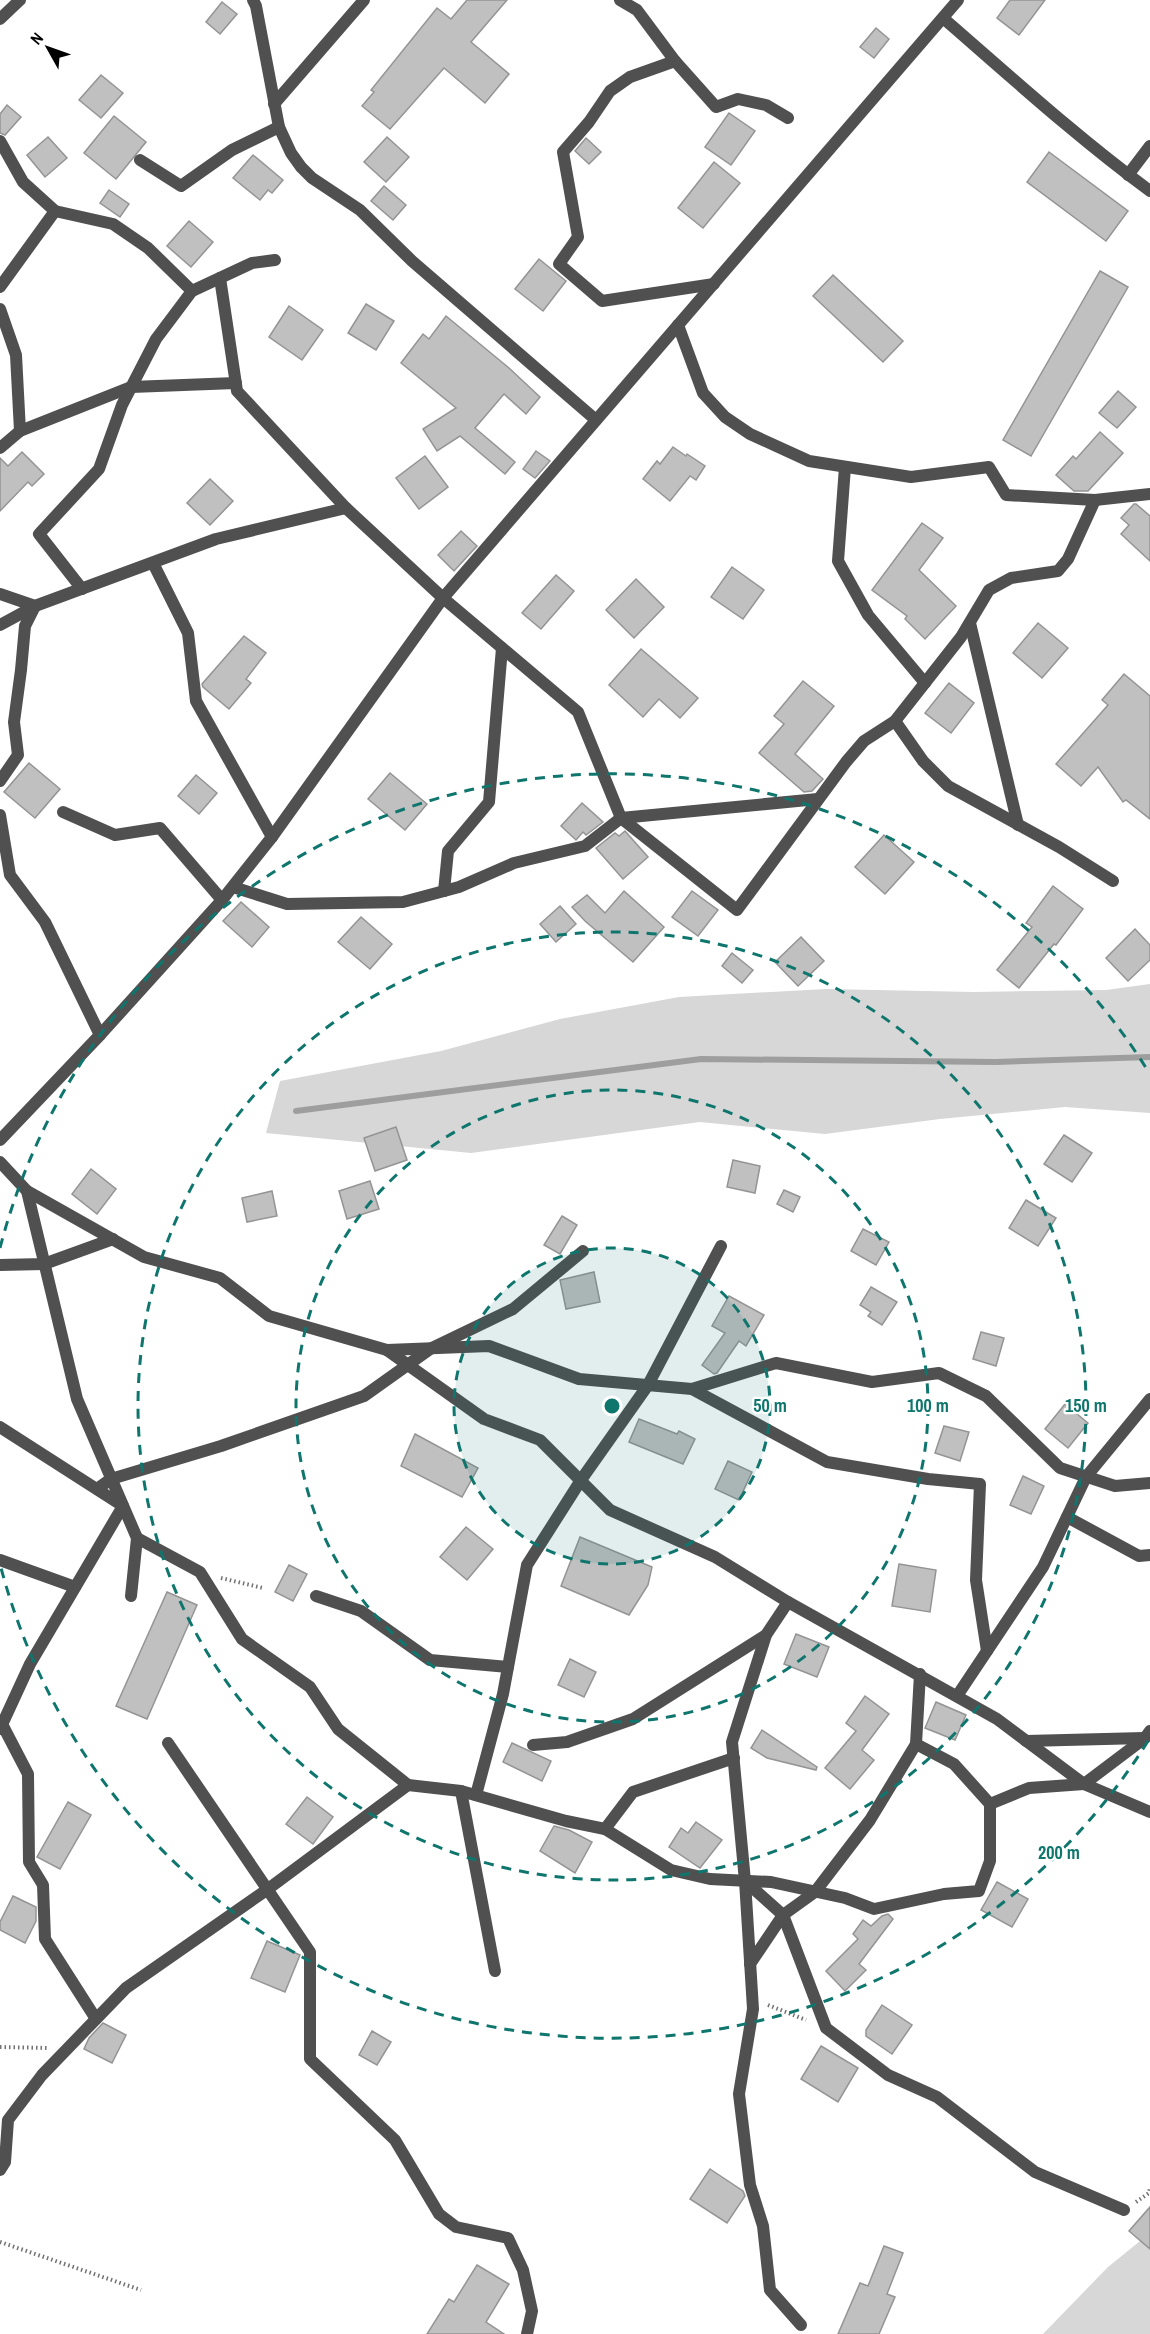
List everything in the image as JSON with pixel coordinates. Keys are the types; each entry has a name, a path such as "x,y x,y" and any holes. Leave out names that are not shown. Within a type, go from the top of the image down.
{"street":[{"path":"0,19 20,0"},
{"path":"253,0 279,127 291,153 312,178 360,210 412,261 596,420"},
{"path":"274,104 364,0"},
{"path":"620,0 637,10 675,61 716,107 738,99 766,105 788,118"},
{"path":"0,1140 100,1035 233,887 272,837 442,598 958,0"},
{"path":"943,18 1054,114 1150,191"},
{"path":"675,61 630,77 610,91 589,122 563,152 578,237 559,264 602,301 714,284"},
{"path":"140,160 181,186 232,150 279,127"},
{"path":"0,141 23,182 55,211 113,224 148,248 192,291"},
{"path":"1128,175 1150,146"},
{"path":"0,286 55,211"},
{"path":"82,589 39,534 99,470 122,405 131,387 156,339 192,291 252,263 275,260"},
{"path":"220,278 237,391 346,508 442,598 578,712 621,818 736,910 864,741 895,721 970,623 989,590 1011,578 1058,571 1068,559 1095,500"},
{"path":"0,309 16,354 20,431"},
{"path":"678,325 703,393 725,417 750,434 809,461 911,477 989,467 1006,495 1095,500 1150,494"},
{"path":"0,448 20,431 131,387 236,383"},
{"path":"845,467 837,561 868,615 925,683"},
{"path":"0,625 35,606 216,539 346,508"},
{"path":"153,563 188,633 196,701 272,837"},
{"path":"0,594 35,606"},
{"path":"0,781 18,755 14,722 25,626 35,606"},
{"path":"970,623 1018,825"},
{"path":"444,891 448,851 489,802 502,648"},
{"path":"895,721 923,761 948,786 1059,847 1113,881"},
{"path":"233,887 287,904 403,902 459,887 514,863 585,846 621,818 818,799"},
{"path":"63,812 115,835 160,828 222,900"},
{"path":"0,815 10,875 45,922 100,1035"},
{"path":"0,1162 27,1191 144,1257 220,1278 269,1316 387,1350 489,1346 579,1379 692,1389 776,1363 872,1383 939,1373 986,1396 1060,1468 1115,1486 1150,1483"},
{"path":"27,1191 77,1399 137,1538 131,1596"},
{"path":"0,1265 44,1264 113,1239"},
{"path":"476,1796 503,1694 526,1565 581,1480 648,1385 721,1246"},
{"path":"97,1489 111,1479 221,1446 364,1396 430,1349 513,1309 583,1251"},
{"path":"387,1350 484,1419 540,1440 610,1510 715,1557 788,1602 997,1719 1084,1784 1150,1812"},
{"path":"692,1389 827,1462 928,1479 980,1484 976,1581 987,1651"},
{"path":"957,1696 1043,1567 1086,1477 1150,1400"},
{"path":"0,1427 123,1506"},
{"path":"96,2019 45,1939 43,1885 29,1862 28,1774 1,1726 30,1664 123,1506"},
{"path":"1067,1517 1139,1556 1150,1555"},
{"path":"137,1538 200,1572 242,1639 310,1687 338,1729 408,1785 461,1791 566,1821 605,1829 671,1870 710,1879 771,1882 844,1898 874,1909 944,1894 979,1891 990,1861 990,1804 954,1764 916,1744"},
{"path":"0,1560 75,1587"},
{"path":"316,1596 361,1611 430,1660 508,1667"},
{"path":"788,1602 766,1635 732,1742 753,1998 739,2094 750,2185 763,2226 770,2290 801,2325"},
{"path":"533,1745 567,1742 633,1719 766,1635"},
{"path":"750,1964 783,1915 815,1892 870,1820 916,1744 920,1674"},
{"path":"1026,1741 1148,1735"},
{"path":"990,1804 1029,1788 1084,1784 1148,1735"},
{"path":"168,1743 310,1952 310,2060 395,2140 439,2214 456,2227 508,2238 523,2270 532,2311 527,2334"},
{"path":"605,1829 633,1792 734,1758"},
{"path":"0,2170 5,2162 8,2120 42,2075 126,1988 268,1889 408,1785"},
{"path":"461,1791 495,1971"},
{"path":"745,1881 783,1915 826,2028 888,2075 937,2097 1035,2172 1124,2210"}],"path":[{"path":"200,1572 263,1588"},
{"path":"753,1998 826,2028"},
{"path":"0,2047 68,2048"},
{"path":"0,2242 141,2290"}],"shaded area":[{"path":"1150,984 1150,1113 1065,1107 940,1119 825,1134 700,1122 471,1153 266,1133 280,1081 441,1051 560,1019 679,997 826,989 974,992 1106,990"},
{"path":"1150,2233 1150,2334 1043,2334 1108,2267"}],"building":[{"path":"467,0 507,0 471,42 509,74 485,103 444,68 390,129 362,106 374,92 371,90 437,8 451,19"},
{"path":"1010,0 1045,0 1019,35 997,18"},
{"path":"222,2 237,14 220,34 206,22"},
{"path":"876,28 889,39 874,58 860,47"},
{"path":"101,75 123,93 101,118 79,100"},
{"path":"7,105 21,117 5,135 0,133 0,114"},
{"path":"729,113 755,131 731,165 705,147"},
{"path":"114,116 146,142 116,179 84,153"},
{"path":"48,137 67,158 45,177 27,155"},
{"path":"387,137 409,157 386,182 364,162"},
{"path":"586,138 601,152 589,164 575,151"},
{"path":"1049,152 1128,211 1106,241 1027,182"},
{"path":"253,155 283,180 272,193 268,190 260,200 233,178"},
{"path":"714,162 740,183 703,228 678,208"},
{"path":"384,186 406,205 393,220 371,201"},
{"path":"109,190 129,204 120,217 100,203"},
{"path":"189,221 213,242 191,267 167,246"},
{"path":"539,259 566,281 543,311 515,289"},
{"path":"1100,271 1128,287 1031,456 1003,440"},
{"path":"833,275 903,341 883,362 813,296"},
{"path":"366,304 394,321 376,350 348,333"},
{"path":"289,306 323,330 302,360 269,337"},
{"path":"446,316 540,397 526,414 504,394 475,428 515,462 505,474 460,436 437,451 423,429 456,408 401,363 423,334 429,339"},
{"path":"1118,391 1136,407 1117,428 1099,413"},
{"path":"1100,432 1123,453 1088,491 1074,491 1056,475 1073,456 1076,459"},
{"path":"673,447 705,466 696,480 690,476 670,501 643,479 657,461 660,464"},
{"path":"536,451 550,461 535,478 523,469"},
{"path":"22,452 44,474 32,486 28,482 0,511 0,458 8,466"},
{"path":"425,456 448,487 419,509 396,478"},
{"path":"210,479 233,501 210,525 187,503"},
{"path":"1134,504 1150,516 1150,561 1121,534 1129,525 1121,518"},
{"path":"922,523 943,538 919,570 956,606 925,639 905,619 907,616 872,590"},
{"path":"461,531 477,546 454,571 438,555"},
{"path":"732,567 764,590 743,619 711,597"},
{"path":"556,575 574,591 541,629 522,613"},
{"path":"636,579 664,607 634,638 606,610"},
{"path":"1038,623 1068,648 1042,678 1013,653"},
{"path":"244,636 266,653 246,679 251,683 229,709 202,684"},
{"path":"641,649 698,698 680,718 659,699 643,717 609,685"},
{"path":"1124,674 1150,696 1150,819 1126,800 1123,802 1098,767 1081,786 1056,764 1108,705 1102,700"},
{"path":"803,681 834,706 795,754 823,779 812,791 804,792 759,753 784,724 774,716"},
{"path":"949,683 974,703 951,733 925,713"},
{"path":"29,763 60,789 35,818 4,792"},
{"path":"390,773 427,804 405,830 368,799"},
{"path":"196,775 217,793 199,814 178,796"},
{"path":"582,803 603,822 586,835 583,832 576,840 561,826"},
{"path":"625,831 648,857 623,879 596,848 615,833 619,836"},
{"path":"884,835 914,862 885,894 855,867"},
{"path":"1053,886 1083,909 1019,988 997,970 1032,927 1026,923"},
{"path":"624,891 664,927 633,962 572,907 587,895 605,913"},
{"path":"692,891 718,910 698,936 672,917"},
{"path":"241,902 269,927 252,947 223,921"},
{"path":"560,906 576,924 556,942 540,924"},
{"path":"361,917 392,944 370,969 338,942"},
{"path":"1135,929 1150,945 1150,960 1128,981 1106,958"},
{"path":"801,937 824,961 798,986 775,962"},
{"path":"732,953 753,970 742,983 722,966"},
{"path":"396,1127 407,1160 375,1171 364,1138"},
{"path":"1064,1135 1092,1153 1072,1182 1044,1164"},
{"path":"733,1160 760,1166 755,1193 727,1187"},
{"path":"91,1169 116,1189 97,1214 72,1194"},
{"path":"370,1181 379,1209 347,1219 339,1191"},
{"path":"784,1190 800,1197 793,1212 777,1204"},
{"path":"272,1191 277,1216 247,1222 242,1198"},
{"path":"1026,1200 1056,1218 1038,1246 1009,1228"},
{"path":"562,1216 577,1225 560,1254 544,1245"},
{"path":"863,1229 889,1242 876,1265 851,1251"},
{"path":"594,1272 600,1302 566,1309 560,1280"},
{"path":"871,1287 897,1302 882,1325 868,1316 871,1312 860,1305"},
{"path":"729,1296 764,1315 746,1346 739,1341 714,1374 702,1365 725,1333 712,1326"},
{"path":"981,1332 1004,1338 996,1366 973,1359"},
{"path":"1065,1404 1088,1423 1068,1448 1045,1429"},
{"path":"639,1419 677,1434 679,1431 695,1439 683,1464 629,1442"},
{"path":"944,1426 969,1432 960,1461 935,1453"},
{"path":"415,1434 478,1468 462,1497 401,1466"},
{"path":"728,1461 752,1472 739,1500 715,1489"},
{"path":"1023,1476 1044,1486 1031,1514 1010,1505"},
{"path":"466,1527 493,1549 467,1580 440,1557"},
{"path":"580,1537 652,1567 648,1585 629,1615 561,1586"},
{"path":"899,1564 936,1570 930,1612 892,1606"},
{"path":"289,1565 307,1574 293,1601 275,1592"},
{"path":"167,1592 197,1605 147,1719 116,1706"},
{"path":"796,1634 829,1647 817,1677 784,1664"},
{"path":"570,1659 596,1672 584,1697 558,1685"},
{"path":"865,1696 889,1714 862,1750 874,1760 850,1789 825,1768 856,1731 846,1723"},
{"path":"936,1702 966,1715 955,1740 925,1728"},
{"path":"762,1730 817,1767 816,1770 767,1758 751,1748"},
{"path":"512,1743 551,1761 542,1781 503,1762"},
{"path":"307,1797 333,1817 313,1844 286,1824"},
{"path":"68,1802 91,1815 60,1869 37,1857"},
{"path":"696,1822 722,1840 700,1868 669,1847 681,1828 688,1833"},
{"path":"554,1826 569,1830 592,1842 575,1873 540,1851"},
{"path":"997,1882 1028,1899 1012,1927 981,1910"},
{"path":"13,1896 36,1907 36,1921 25,1943 0,1930 0,1922"},
{"path":"888,1914 893,1919 859,1964 866,1970 845,1991 826,1971 858,1939 853,1934 863,1920 871,1926 882,1916"},
{"path":"267,1941 300,1955 285,1992 251,1978"},
{"path":"882,2005 912,2025 892,2054 866,2036 866,2030"},
{"path":"103,2023 126,2035 112,2063 84,2049 89,2038"},
{"path":"372,2031 391,2042 377,2065 359,2055"},
{"path":"821,2046 858,2068 838,2102 801,2079"},
{"path":"710,2169 743,2191 745,2196 727,2223 690,2199"},
{"path":"1150,2207 1150,2249 1129,2231"},
{"path":"884,2246 903,2253 887,2294 895,2297 879,2334 838,2334 860,2283 868,2286"},
{"path":"477,2265 509,2284 486,2322 504,2334 427,2334 449,2299 454,2302"}],"waterway":[{"path":"296,1111 701,1059 996,1062 1150,1057"}]}
